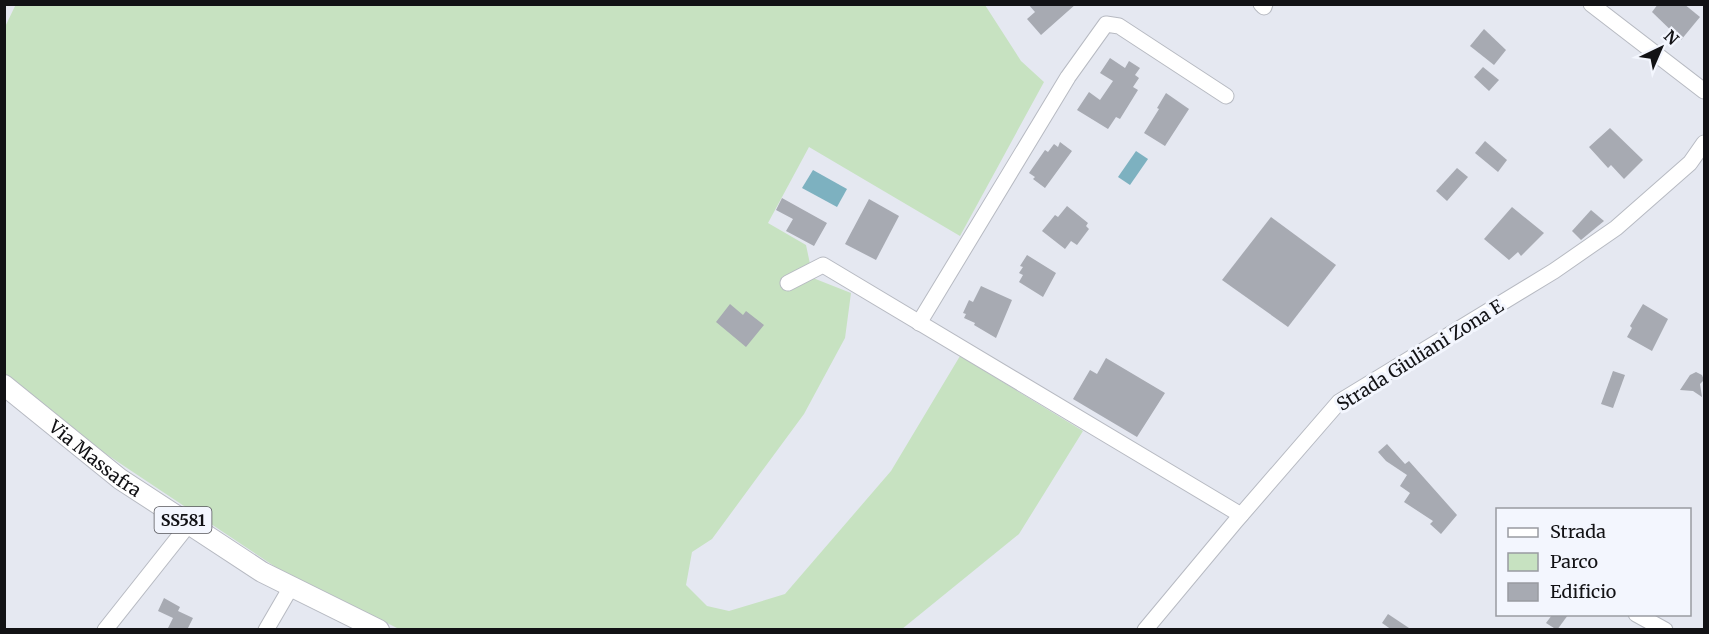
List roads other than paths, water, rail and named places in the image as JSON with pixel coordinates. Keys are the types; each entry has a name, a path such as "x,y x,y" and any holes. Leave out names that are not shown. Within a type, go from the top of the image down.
{"main road":[{"name":"Via Massafra","path":"4,385 120,479 262,572 379,630"}],"street":[{"path":"1260,4 1264,6 1265,4"},
{"path":"1591,4 1704,91"},
{"path":"920,323 1068,77 1106,24 1119,26 1226,96"},
{"name":"Strada Giuliani Zona E","path":"1145,630 1240,515 1339,402 1554,271 1607,234 1690,163 1704,143"},
{"path":"788,283 824,265 1240,515"},
{"path":"105,630 189,524"},
{"path":"266,630 291,587"},
{"path":"1638,616 1665,630"}],"water":[{"path":"1136,151 1148,159 1130,185 1118,177"},
{"path":"813,170 847,189 837,207 802,188"}]}
